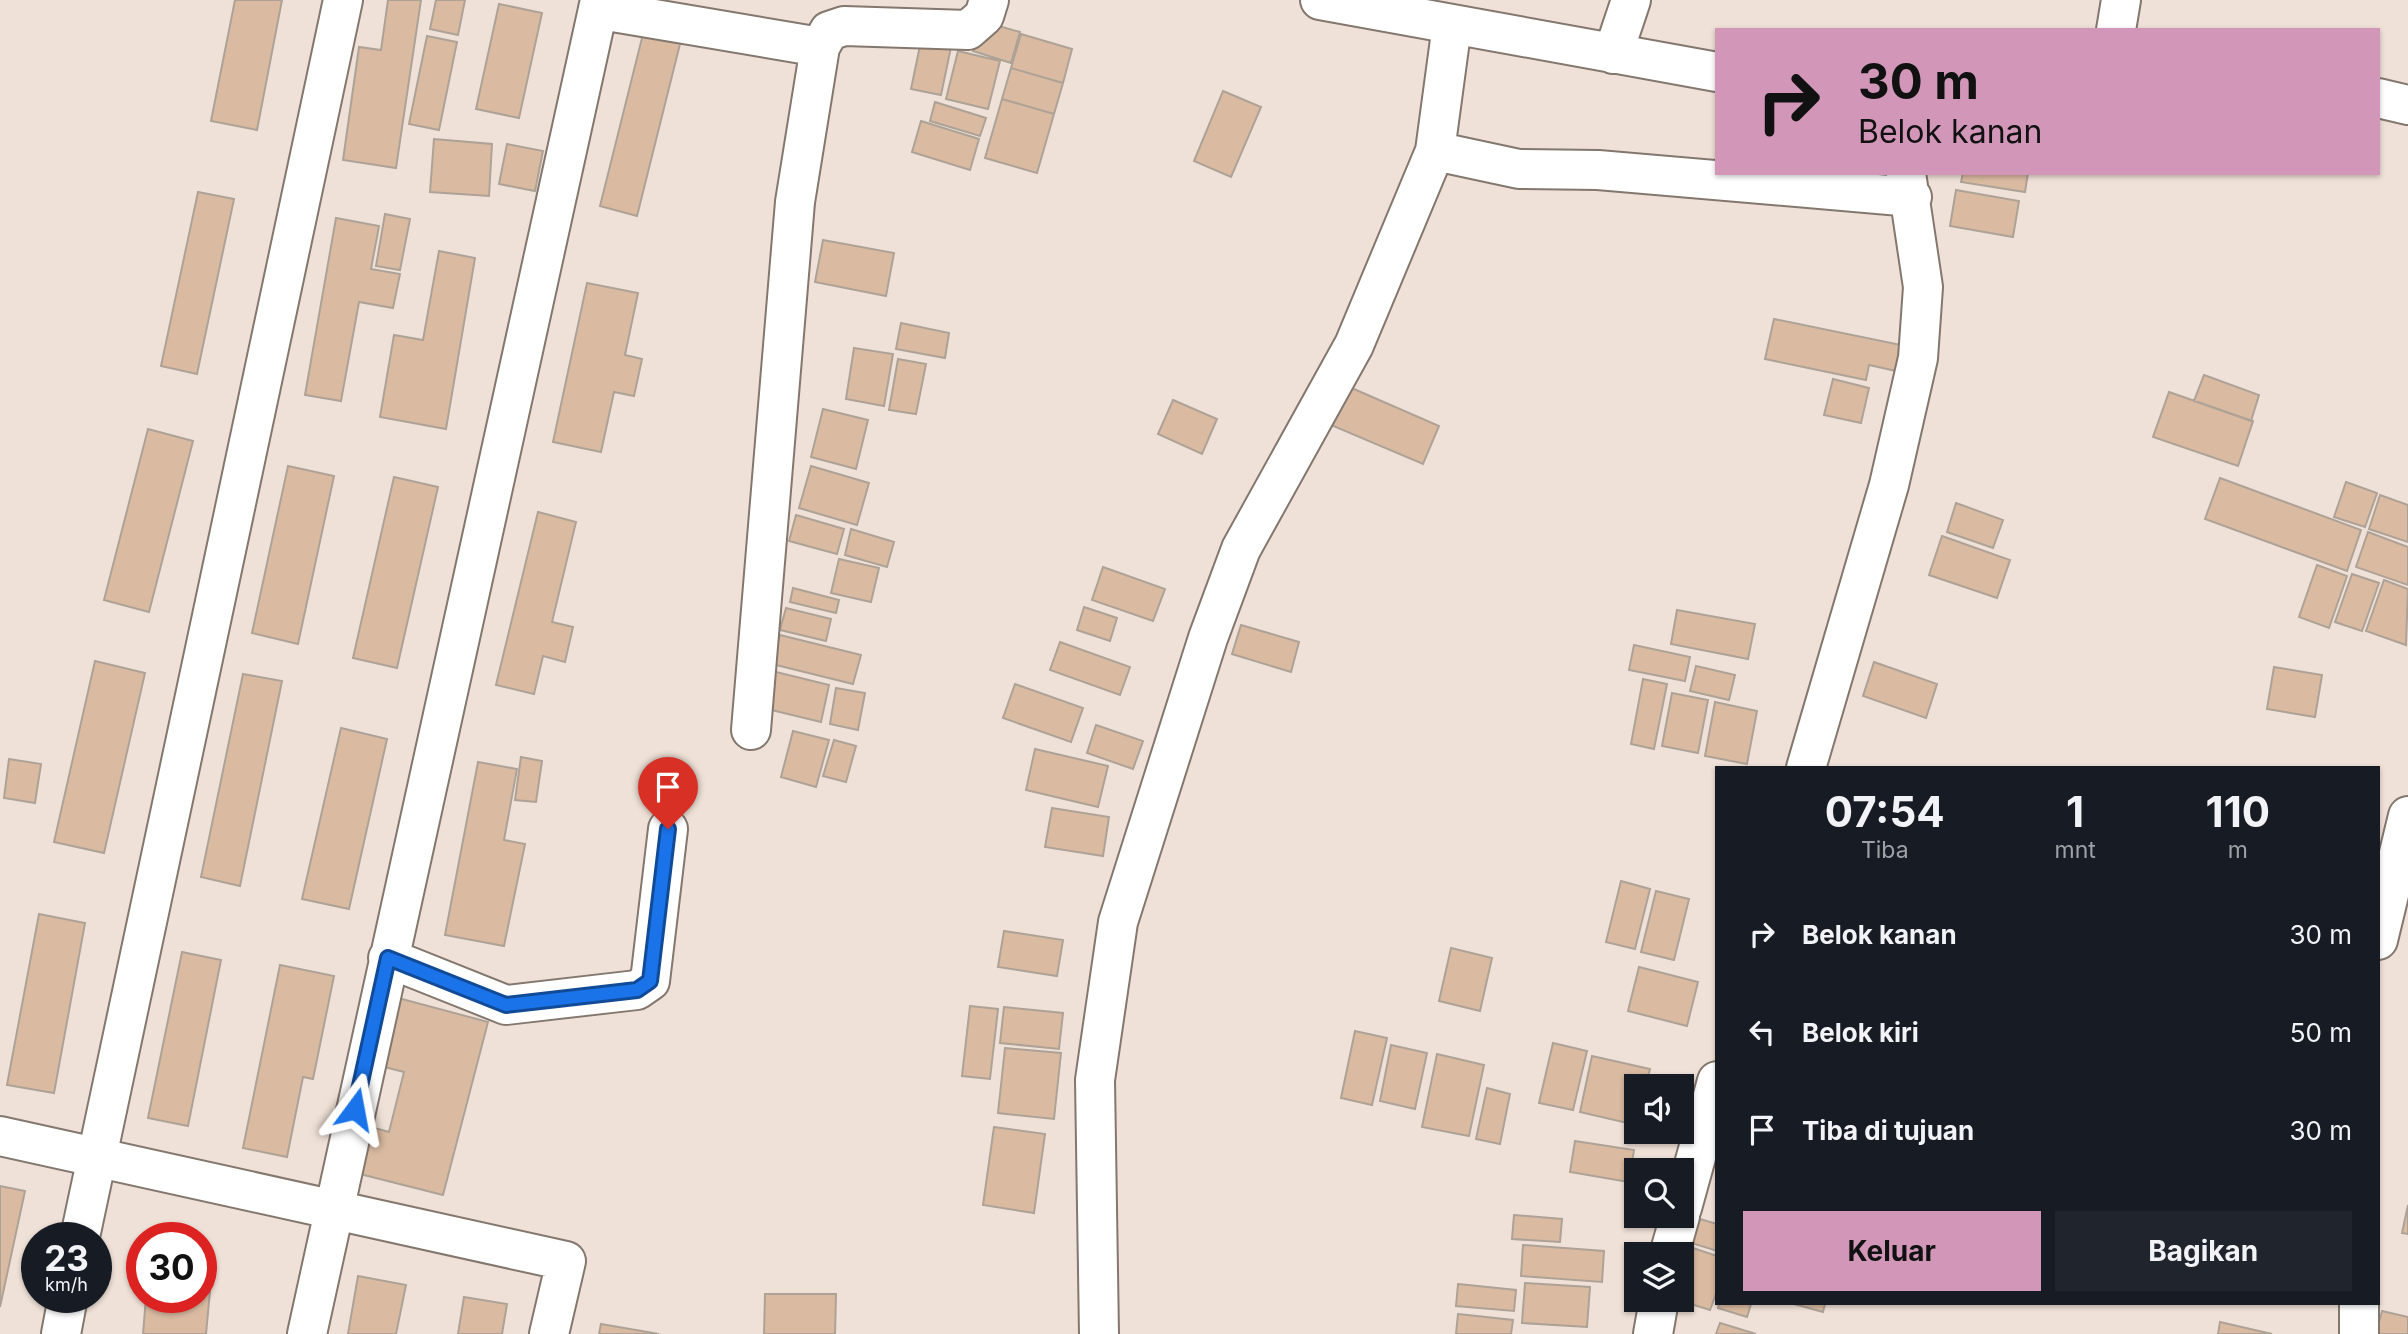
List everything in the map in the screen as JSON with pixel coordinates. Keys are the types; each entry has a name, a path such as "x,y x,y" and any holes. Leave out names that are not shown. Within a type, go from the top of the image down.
{"street":[{"path":"83,1222 343,0"},
{"path":"751,730 788,272 806,129 820,47 829,31 844,26 968,30 984,16 989,0"},
{"path":"1320,0 1715,72"},
{"path":"1613,54 1631,0"},
{"path":"2116,28 2121,0"},
{"path":"307,1334 332,1210 601,5 820,47"},
{"path":"1099,1334 1095,1080 1118,922 1208,638 1241,549 1354,345 1435,151 1452,24"},
{"path":"2380,98 2408,104"},
{"path":"1435,151 1518,169 1598,170 1909,185 1923,287 1918,358 1889,485 1807,766"},
{"path":"388,958 506,1005 637,990 650,981 668,829"},
{"path":"2380,932 2406,829"},
{"path":"1694,1164 1715,1088"},
{"path":"0,1136 566,1261 550,1334"},
{"path":"2359,1305 2359,1334"},
{"path":"1653,1334 1657,1312"},
{"path":"61,1334 65,1313"}],"building":[{"path":"235,0 282,0 257,130 211,121"},
{"path":"388,0 421,0 396,168 343,160 359,47 381,50"},
{"path":"436,0 465,0 458,35 430,29"},
{"path":"499,4 542,13 519,118 476,109"},
{"path":"981,21 1020,32 1011,63 973,51"},
{"path":"644,30 681,40 637,216 600,206"},
{"path":"1021,34 1072,49 1063,83 1011,68"},
{"path":"427,36 457,42 439,130 409,124"},
{"path":"921,41 951,47 941,95 911,89"},
{"path":"958,51 1000,61 988,109 946,99"},
{"path":"1011,68 1063,83 1054,114 1002,99"},
{"path":"1223,91 1261,107 1231,177 1194,161"},
{"path":"1002,99 1054,114 1037,173 985,158"},
{"path":"935,102 986,118 980,136 930,121"},
{"path":"921,121 979,139 970,170 912,152"},
{"path":"434,139 492,144 489,196 430,192"},
{"path":"507,144 543,151 535,191 499,184"},
{"path":"1963,175 2028,175 2025,192 1961,182"},
{"path":"1956,190 2019,201 2013,237 1950,226"},
{"path":"198,192 234,199 197,374 161,366"},
{"path":"385,214 410,219 400,270 376,266"},
{"path":"336,218 379,226 371,269 400,274 393,308 359,302 341,401 305,395"},
{"path":"823,240 894,253 886,296 815,282"},
{"path":"439,251 475,258 446,429 380,417 394,335 423,340"},
{"path":"587,283 638,293 625,355 642,359 634,396 614,392 601,452 553,442"},
{"path":"1774,319 1901,345 1896,371 1869,365 1866,380 1765,359"},
{"path":"901,323 949,333 945,358 896,349"},
{"path":"854,348 893,354 884,406 846,399"},
{"path":"898,359 926,364 916,414 889,410"},
{"path":"2204,375 2259,395 2251,421 2194,401"},
{"path":"1833,379 1869,388 1861,423 1824,415"},
{"path":"1347,386 1439,426 1423,464 1331,425"},
{"path":"2169,392 2253,421 2238,466 2153,437"},
{"path":"1173,400 1217,419 1202,454 1158,434"},
{"path":"823,409 868,420 856,469 811,457"},
{"path":"148,429 193,441 149,612 104,600"},
{"path":"288,466 334,476 298,644 252,633"},
{"path":"811,466 869,483 857,525 799,508"},
{"path":"394,477 438,487 397,668 353,658"},
{"path":"2220,478 2361,530 2347,571 2205,519"},
{"path":"2346,482 2377,493 2365,527 2334,517"},
{"path":"2380,495 2408,505 2408,542 2369,529"},
{"path":"1956,503 2003,520 1993,548 1947,532"},
{"path":"538,512 576,522 552,622 573,627 565,662 543,656 534,694 496,685"},
{"path":"796,515 844,529 837,554 789,541"},
{"path":"851,529 894,542 887,567 845,555"},
{"path":"2368,532 2408,547 2408,585 2356,567"},
{"path":"1942,536 2010,560 1997,598 1929,575"},
{"path":"839,559 879,568 871,602 831,593"},
{"path":"2317,565 2347,576 2329,628 2299,617"},
{"path":"1103,567 1165,589 1153,621 1092,600"},
{"path":"2352,574 2379,583 2362,631 2335,622"},
{"path":"2384,580 2408,589 2406,645 2366,631"},
{"path":"793,588 839,600 836,613 790,602"},
{"path":"1084,607 1117,618 1110,641 1077,630"},
{"path":"786,608 831,619 826,641 780,630"},
{"path":"1677,610 1755,624 1748,659 1671,644"},
{"path":"1241,625 1299,642 1291,672 1232,654"},
{"path":"780,635 861,655 853,684 772,664"},
{"path":"1060,642 1130,667 1120,695 1050,670"},
{"path":"1634,645 1690,657 1685,681 1629,670"},
{"path":"95,661 145,673 104,853 54,842"},
{"path":"1874,662 1937,684 1926,718 1863,696"},
{"path":"1696,666 1735,675 1729,700 1690,691"},
{"path":"2274,667 2322,675 2315,717 2267,709"},
{"path":"772,671 829,685 821,722 763,708"},
{"path":"243,674 282,681 240,886 201,877"},
{"path":"1643,679 1667,684 1654,749 1631,744"},
{"path":"1015,684 1083,708 1071,742 1003,718"},
{"path":"836,688 865,693 858,730 830,724"},
{"path":"1672,693 1708,700 1698,753 1662,746"},
{"path":"1715,702 1757,711 1747,764 1705,756"},
{"path":"1096,725 1143,741 1133,769 1087,753"},
{"path":"341,728 387,739 349,909 302,899"},
{"path":"793,731 829,740 816,787 781,777"},
{"path":"834,740 856,746 846,782 823,776"},
{"path":"1035,749 1108,766 1098,807 1026,790"},
{"path":"521,757 542,761 536,802 515,800"},
{"path":"9,759 41,764 35,803 4,798"},
{"path":"478,762 517,769 504,840 525,844 504,946 445,935"},
{"path":"1052,808 1109,817 1103,856 1045,847"},
{"path":"1621,881 1650,889 1635,949 1606,942"},
{"path":"1656,891 1689,899 1674,960 1641,952"},
{"path":"39,914 85,923 54,1093 7,1085"},
{"path":"1004,931 1063,940 1057,976 998,967"},
{"path":"1451,948 1492,958 1480,1011 1439,1001"},
{"path":"182,952 221,960 188,1126 148,1118"},
{"path":"280,965 334,976 313,1079 303,1077 287,1157 243,1148"},
{"path":"1639,967 1698,982 1687,1026 1628,1011"},
{"path":"387,995 488,1022 443,1195 352,1172 364,1125 389,1132 404,1072 369,1063"},
{"path":"970,1006 998,1009 990,1079 962,1076"},
{"path":"1004,1007 1063,1013 1059,1049 1000,1043"},
{"path":"1355,1031 1387,1038 1372,1105 1341,1098"},
{"path":"1553,1043 1587,1051 1573,1110 1539,1103"},
{"path":"1391,1045 1427,1053 1415,1109 1380,1101"},
{"path":"1005,1048 1061,1053 1054,1119 998,1113"},
{"path":"1437,1054 1484,1065 1469,1136 1422,1127"},
{"path":"1592,1056 1650,1069 1649,1074 1624,1074 1624,1122 1580,1112"},
{"path":"1487,1088 1510,1094 1500,1144 1476,1139"},
{"path":"994,1127 1045,1134 1034,1213 983,1205"},
{"path":"1575,1141 1634,1150 1633,1158 1624,1158 1624,1181 1570,1172"},
{"path":"0,1186 25,1191 0,1307"},
{"path":"2408,1205 2408,1234 2402,1233"},
{"path":"1514,1215 1562,1219 1560,1242 1512,1239"},
{"path":"1700,1219 1715,1223 1715,1250 1692,1242"},
{"path":"1523,1245 1604,1251 1602,1282 1521,1276"},
{"path":"1694,1248 1715,1255 1715,1296 1710,1310 1694,1305"},
{"path":"358,1276 406,1285 396,1334 348,1334"},
{"path":"1525,1283 1590,1287 1587,1327 1522,1323"},
{"path":"1458,1284 1516,1290 1514,1311 1456,1306"},
{"path":"765,1294 836,1294 835,1334 764,1334"},
{"path":"464,1297 507,1304 502,1334 458,1334"},
{"path":"1719,1305 1751,1305 1747,1317 1718,1308"},
{"path":"1798,1305 1825,1305 1823,1312"},
{"path":"2382,1311 2408,1317 2408,1334 2376,1334"},
{"path":"145,1313 208,1313 206,1334 143,1334"},
{"path":"1458,1314 1513,1320 1511,1334 1456,1334"},
{"path":"2220,1322 2272,1334 2218,1334"},
{"path":"1720,1323 1756,1334 1716,1334"},
{"path":"601,1324 659,1334 599,1334"}],"route":[{"path":"355,1109 388,958 506,1005 637,990 650,981 668,829"}]}
